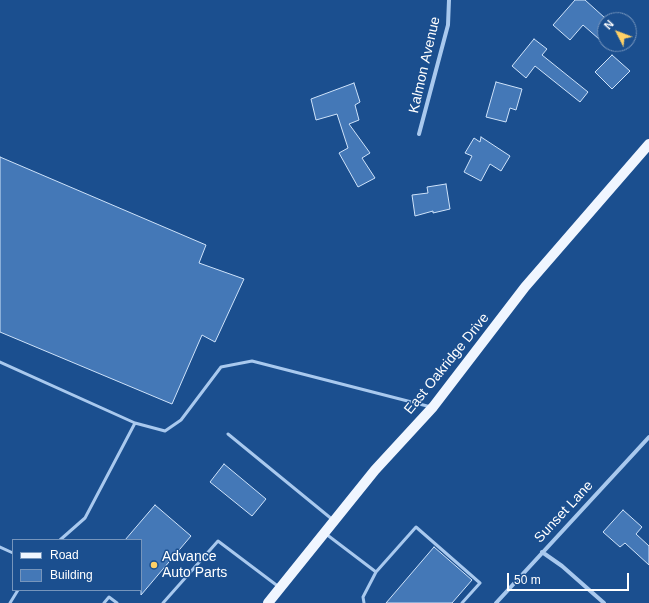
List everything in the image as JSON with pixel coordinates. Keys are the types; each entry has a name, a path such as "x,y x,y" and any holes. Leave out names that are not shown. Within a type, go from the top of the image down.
{"main road":[{"name":"East Oakridge Drive","path":"268,603 375,470 433,407 525,287 649,144"}],"street":[{"name":"Kalmon Avenue","path":"419,134 448,25 449,0"},
{"name":"Sunset Lane","path":"496,603 649,437"},
{"path":"542,552 562,566 604,603"}],"lane":[{"path":"0,362 135,423 164,431 181,420 221,367 252,361 433,407"},
{"path":"61,539 85,518 135,423"},
{"path":"228,434 335,521"},
{"path":"364,603 363,597 376,572 416,527 480,583 462,603"},
{"path":"325,533 376,572"},
{"path":"163,603 218,541 280,588"},
{"path":"0,547 12,552"},
{"path":"10,603 17,591"},
{"path":"104,603 109,597 117,603"}],"building":[{"path":"575,0 585,0 598,12 597,12 597,37 583,25 570,40 553,25"},
{"path":"534,39 547,49 542,55 588,92 580,102 535,66 526,78 512,66"},
{"path":"612,55 630,71 612,89 595,72"},
{"path":"496,82 522,89 516,110 510,108 506,122 486,117"},
{"path":"354,83 360,102 355,105 359,120 349,124 370,153 362,158 375,178 358,187 339,153 348,148 337,114 316,120 311,99"},
{"path":"481,137 510,156 501,171 490,164 481,181 464,172 472,156 465,153 474,138 480,142"},
{"path":"0,157 206,245 199,263 244,279 215,342 202,335 172,404 0,332"},
{"path":"446,184 450,209 433,213 433,211 415,216 412,195 428,193 427,187"},
{"path":"224,464 266,499 252,516 210,482"},
{"name":"Advance Auto Parts","path":"155,505 191,536 141,595 142,539 126,539"},
{"path":"623,510 642,527 636,534 649,546 649,565 625,543 620,547 603,532"},
{"path":"434,547 472,580 452,603 386,603"}],"place":[{"name":"Advance Auto Parts","path":"154,565"}]}
